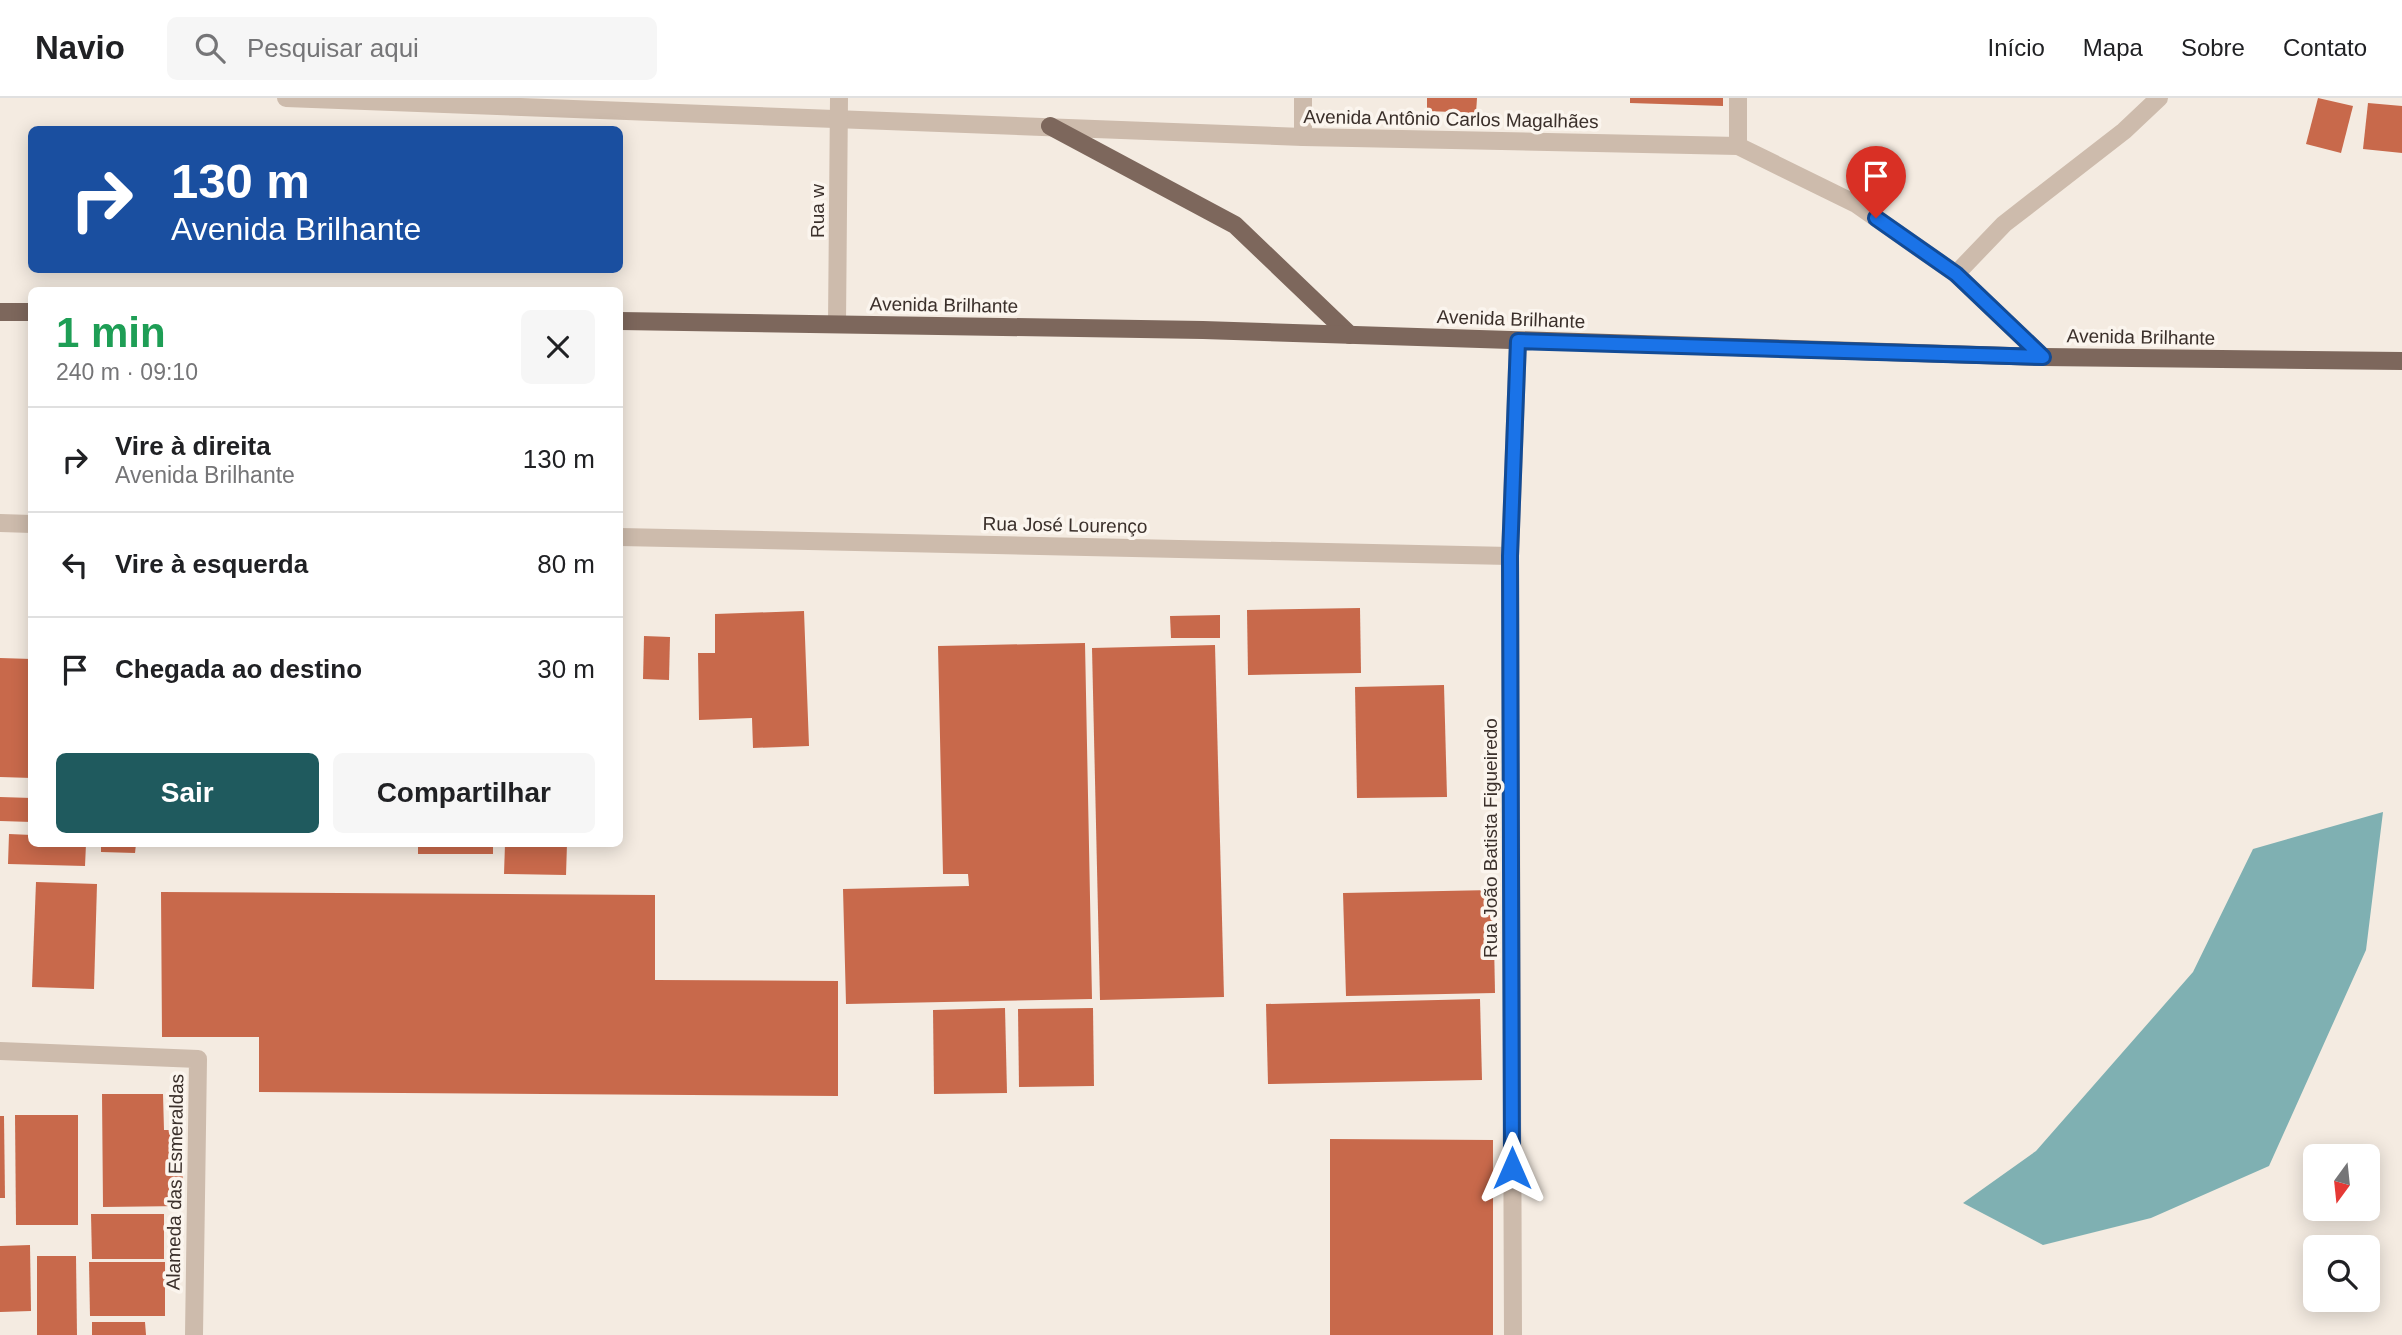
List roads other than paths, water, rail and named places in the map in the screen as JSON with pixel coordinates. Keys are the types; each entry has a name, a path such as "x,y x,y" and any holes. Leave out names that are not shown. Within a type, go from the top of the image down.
{"main road":[{"path":"1050,126 1235,225 1350,335"},
{"path":"0,312 28,312"},
{"name":"Avenida Brilhante","path":"623,321 1350,335 2043,357 2402,361"}],"street":[{"name":"Avenida Antônio Carlos Magalhães","path":"286,98 1303,137 1738,146 1856,204 1956,274 2043,357"},
{"name":"Rua w","path":"837,324 839,98"},
{"path":"1303,98 1303,137"},
{"path":"1738,98 1738,146"},
{"path":"1956,274 2004,224 2124,131 2159,98"},
{"name":"Rua João Batista Figueiredo","path":"1513,1335 1510,556 1518,341"},
{"path":"0,523 28,524"},
{"name":"Rua José Lourenço","path":"623,537 1510,556"},
{"name":"Alameda das Esmeraldas","path":"0,1051 198,1059 194,1335"}],"water":[{"path":"2383,812 2366,950 2269,1166 2151,1218 2043,1245 1963,1203 2036,1151 2193,972 2253,849"}]}
